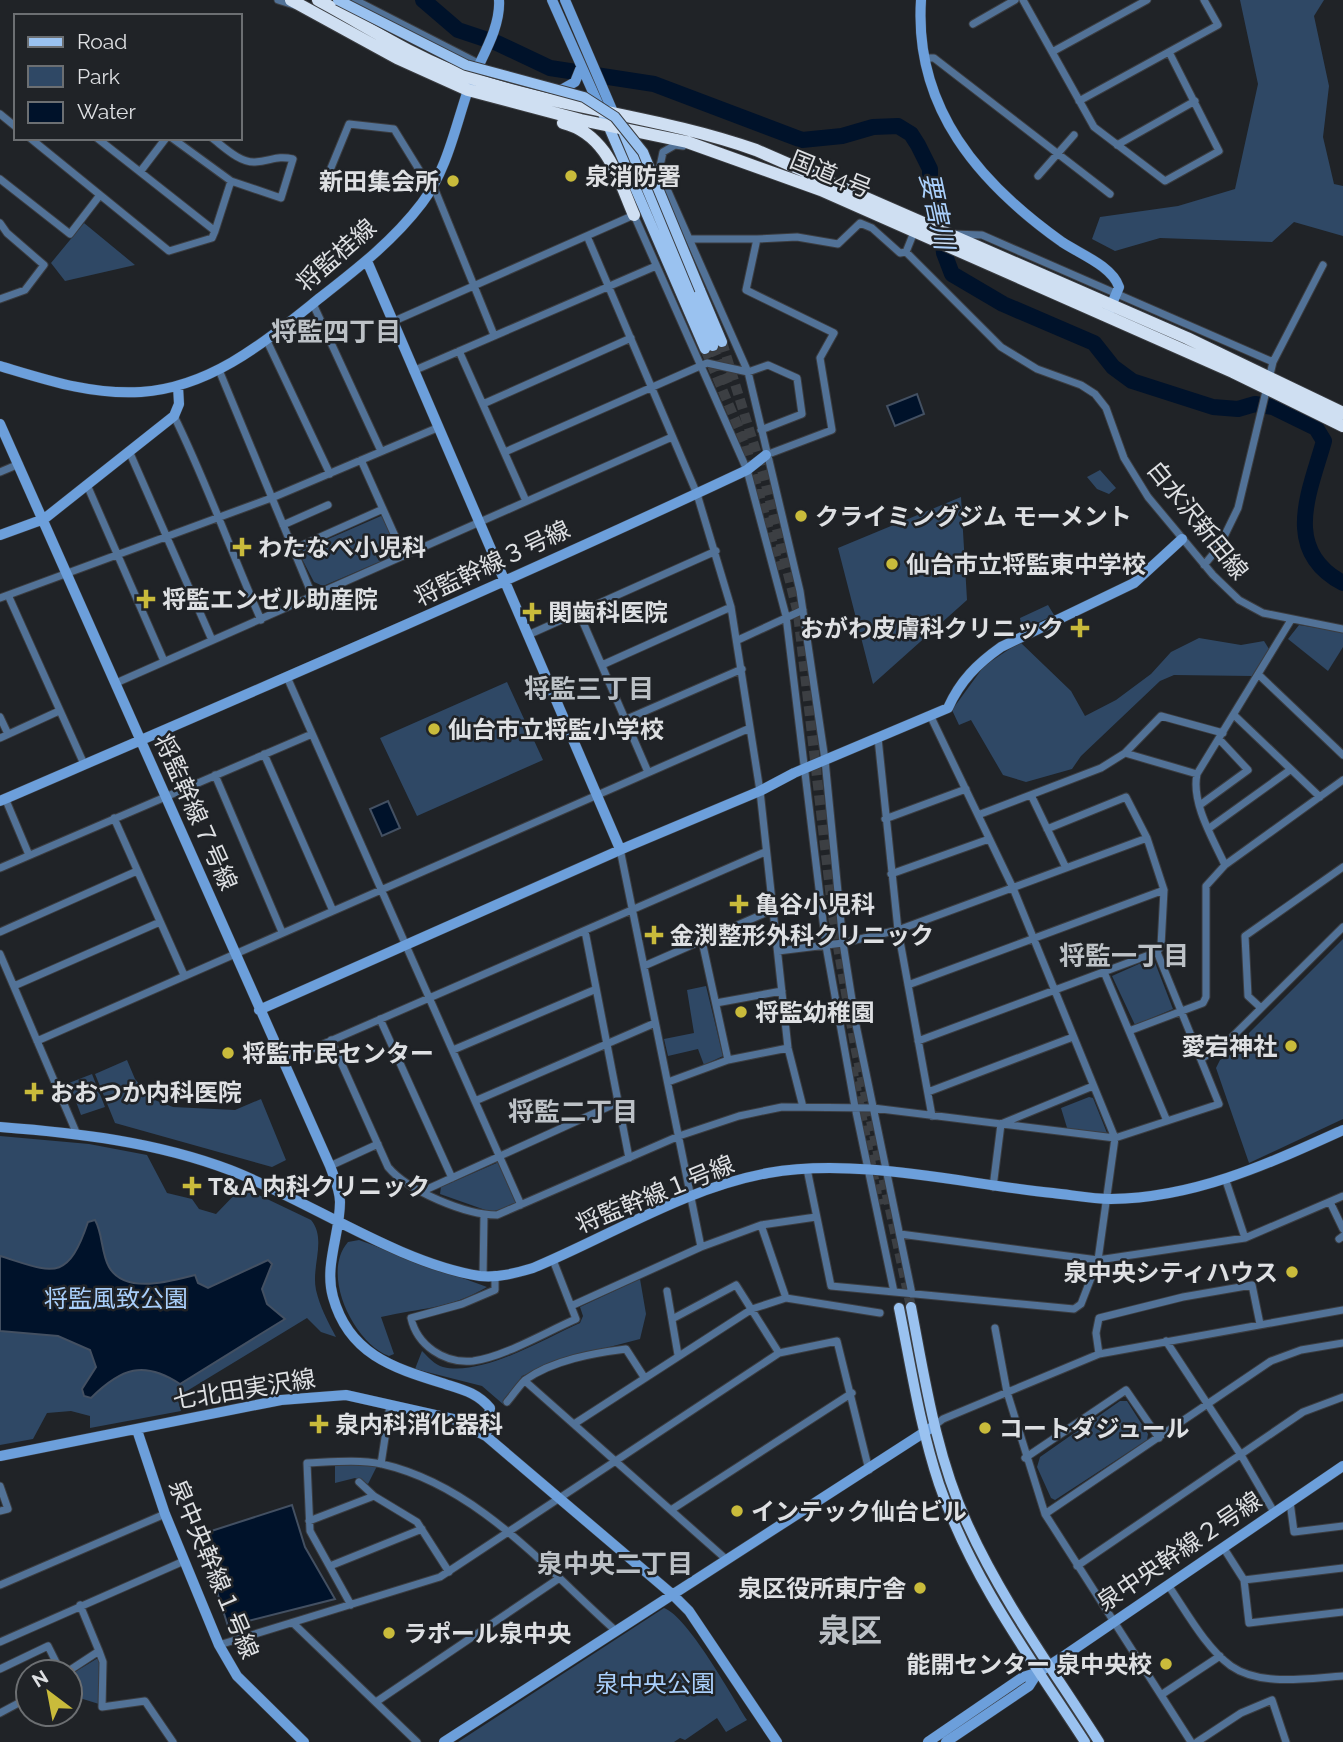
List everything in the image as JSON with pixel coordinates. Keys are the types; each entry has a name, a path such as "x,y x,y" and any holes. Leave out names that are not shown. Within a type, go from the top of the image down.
{"highway":[{"name":"国道4号","path":"290,0 316,6 397,58 470,84 532,100 615,127 702,147 821,190 951,248 1112,305"},
{"name":"国道4号","path":"532,100 607,111 704,131 730,141 1112,305 1343,426"},
{"path":"532,100 539,116 575,126 596,140 612,164 634,215"},
{"name":"国道4号","path":"1268,388 1343,413"}],"main road":[{"path":"338,0 466,65 584,97 615,117 643,152 700,290 713,346 615,127 607,111"},
{"path":"911,1307 929,1430 976,1542 991,1572 1099,1742"},
{"path":"899,1308 940,1485 959,1531 996,1606 1085,1742"}],"street":[{"path":"278,0 316,6"},
{"path":"355,0 480,59"},
{"name":"将監桂線","path":"0,366 67,387 108,392 142,392 178,386 219,370 267,341 367,261 403,225 432,187 450,149 470,84 495,24 499,0"},
{"path":"552,0 584,63 603,89 607,111"},
{"path":"565,0 590,87 607,111"},
{"path":"921,0 924,58 940,112 981,170 1028,214 1114,276 1119,287 1112,305 1273,362"},
{"path":"973,24 1015,0"},
{"path":"1023,0 1094,127 1165,181 1219,151 1169,52"},
{"path":"1052,52 1147,0"},
{"path":"1079,101 1218,25 1204,0"},
{"path":"924,58 934,58 1110,194"},
{"path":"532,100 575,82 584,63"},
{"path":"1117,145 1195,101"},
{"path":"0,114 14,125"},
{"path":"326,180 344,130 349,124 394,129 432,187 475,284 494,335"},
{"path":"1038,176 1074,135"},
{"path":"33,140 169,251 212,237 231,181"},
{"path":"100,140 215,231"},
{"path":"140,172 164,140"},
{"path":"175,140 231,181 281,198 293,159 279,155 254,163 237,156 215,140"},
{"path":"702,147 668,148 658,165 748,372 803,610 825,760 843,943 873,1108 912,1294"},
{"path":"0,179 70,234 100,195"},
{"path":"392,322 634,215 747,470 786,616 826,946 855,1107 871,1171 894,1292"},
{"name":"白水沢新田線","path":"757,239 797,237 838,244 860,223 872,229 900,253 906,252 1001,347 1037,369 1081,385 1095,394 1105,408 1130,468 1148,497 1182,539 1239,600 1263,613 1343,629"},
{"path":"0,299 24,290 44,265 1,227"},
{"path":"906,252 914,232"},
{"path":"587,236 697,494 731,607 760,791 789,1048 803,1107"},
{"path":"689,239 757,239 746,290 834,332 820,358 832,430 766,455"},
{"path":"367,261 620,849 701,1247"},
{"path":"1205,565 1219,547 1238,508 1273,362 1323,265"},
{"path":"413,370 656,266"},
{"path":"313,304 381,451"},
{"path":"483,404 631,338"},
{"path":"267,341 330,474"},
{"path":"459,351 526,501"},
{"path":"505,452 707,363 748,372 768,365 797,378 803,414 761,430"},
{"path":"219,370 274,497 291,550 313,597"},
{"path":"0,536 44,519 174,416 179,404 178,386"},
{"path":"174,416 221,517 235,561 261,620"},
{"name":"将監幹線７号線","path":"0,424 330,1166 340,1201 331,1252 332,1296 345,1327 374,1357 401,1372 478,1394 490,1408 486,1436"},
{"path":"84,764 4,597 274,497 437,428"},
{"path":"116,683 672,437"},
{"path":"129,451 212,640"},
{"name":"将監幹線３号線","path":"3,799 392,633 504,579 697,494 747,470 766,455"},
{"path":"361,460 404,556"},
{"path":"0,472 19,464"},
{"path":"88,485 164,661"},
{"path":"283,525 328,505"},
{"path":"291,550 383,509"},
{"path":"259,1010 620,849 948,708 958,686 982,661 1001,647 1134,583 1182,539"},
{"path":"528,635 716,551"},
{"path":"602,665 731,607"},
{"path":"738,640 803,610"},
{"path":"579,613 648,772"},
{"path":"1225,865 1208,829 1194,786 1197,774 1291,620"},
{"path":"626,719 742,669"},
{"path":"1259,675 1343,755"},
{"path":"287,677 521,1205"},
{"path":"0,717 4,736 59,712"},
{"path":"807,1169 831,1286 1074,1309 1081,1304 1098,1260 1115,1138 1013,888 930,715"},
{"path":"1234,715 1320,797"},
{"path":"978,815 1101,768 1125,753 1161,716 1221,736 1248,770 1200,805"},
{"path":"37,1041 234,952 382,891 750,728"},
{"path":"0,868 166,794 312,734"},
{"path":"878,738 898,930 932,1116"},
{"path":"1125,753 1197,774"},
{"path":"264,754 333,911"},
{"path":"1208,829 1290,769"},
{"path":"215,775 282,932"},
{"path":"1129,1031 1203,1003 1206,998 1206,886 1225,865 1343,780"},
{"path":"885,819 966,789"},
{"path":"1031,795 1066,868"},
{"path":"918,1041 1157,952 1161,946 1164,890 1147,838 1126,797 1047,829"},
{"path":"3,799 29,855"},
{"path":"114,818 184,975"},
{"path":"778,951 826,946 898,930 1147,838"},
{"path":"891,874 989,839"},
{"path":"282,1062 765,852"},
{"path":"1261,1008 1248,996 1245,936 1343,867"},
{"path":"0,932 137,870"},
{"path":"908,985 1164,890"},
{"path":"645,966 772,910"},
{"path":"13,986 160,922"},
{"path":"1201,1059 1225,1044 1343,927"},
{"path":"585,931 594,989 629,1158"},
{"path":"702,941 728,1060"},
{"path":"331,1040 378,1144 396,1176 423,1191 484,1215 497,1215 679,1136 738,1116 782,1107 873,1108 1115,1138 1219,1104 1157,952"},
{"path":"0,954 76,1132"},
{"path":"1104,972 1167,1121"},
{"path":"453,1051 594,989"},
{"path":"716,1003 782,991"},
{"path":"380,1019 452,1178"},
{"path":"475,1101 655,1023"},
{"path":"928,1092 1073,1037"},
{"path":"668,1082 728,1060 789,1048"},
{"path":"1001,1124 1093,1086"},
{"path":"423,1191 619,1102"},
{"path":"993,1187 1001,1124"},
{"name":"将監幹線１号線","path":"0,1127 76,1132 172,1151 230,1170 416,1257 483,1276 510,1275 553,1260 691,1197 727,1183 769,1173 807,1169 888,1172 1105,1199 1191,1190 1226,1181 1343,1130"},
{"path":"330,1166 378,1144"},
{"path":"1226,1181 1245,1238"},
{"path":"900,1234 1098,1260 1245,1238 1343,1196"},
{"path":"1331,1202 1343,1229"},
{"path":"483,1276 484,1215"},
{"path":"571,1306 701,1247 761,1225 816,1217"},
{"path":"761,1225 786,1298"},
{"path":"495,1275 495,1290 411,1318 414,1333 424,1345 440,1356 472,1361 576,1319 553,1260"},
{"path":"674,1318 736,1285 779,1353"},
{"path":"1099,1354 1096,1333 1099,1318 1208,1292 1252,1285 1261,1324"},
{"path":"667,1291 674,1318 673,1330 678,1355"},
{"path":"574,1424 752,1309 786,1298 880,1313"},
{"path":"444,1742 929,1430 1007,1392 1099,1354 1343,1310"},
{"path":"995,1328 1007,1392 1025,1458 1045,1514 1191,1742"},
{"path":"219,1645 440,1577 779,1353 837,1341 869,1470"},
{"path":"1166,1341 1241,1455 1274,1512"},
{"path":"1045,1514 1271,1361 1301,1350 1343,1343"},
{"path":"508,1402 525,1381 565,1362 626,1349 644,1377"},
{"path":"525,1381 727,1560"},
{"path":"1025,1458 1126,1390 1159,1438"},
{"path":"671,1510 852,1393"},
{"name":"七北田実沢線","path":"0,1456 281,1400 346,1395 453,1419 486,1436 673,1595 689,1611 777,1742"},
{"path":"1077,1566 1303,1412 1343,1397"},
{"path":"381,1464 390,1405"},
{"name":"泉中央幹線１号線","path":"137,1430 164,1514 219,1645 237,1676 304,1742"},
{"path":"351,1605 310,1531 307,1463 381,1464 421,1477 455,1493 506,1532 616,1631"},
{"name":"泉中央幹線２号線","path":"1038,1672 1343,1465"},
{"path":"359,1482 374,1496 418,1522 449,1572"},
{"path":"0,1486 8,1509 0,1511"},
{"path":"309,1521 374,1496"},
{"path":"1290,1502 1294,1532 1343,1526"},
{"path":"0,1585 164,1514"},
{"path":"330,1566 422,1529"},
{"path":"1223,1547 1244,1580 1249,1623 1343,1612"},
{"path":"0,1642 184,1561"},
{"path":"1244,1580 1343,1568"},
{"path":"376,1702 558,1579"},
{"path":"1168,1585 1220,1656 1232,1667 1259,1676 1286,1679 1343,1676"},
{"path":"80,1605 103,1662 102,1707 145,1701 173,1742"},
{"path":"293,1622 417,1742"},
{"path":"23,1658 48,1646 54,1658"},
{"path":"84,1661 99,1651"},
{"path":"1161,1695 1220,1656"},
{"path":"928,1742 1023,1677 1038,1672"},
{"path":"946,1742 1029,1686 1038,1672"},
{"path":"1197,1742 1241,1713 1272,1700 1286,1742"}],"green space":[{"path":"1240,0 1324,0 1314,16 1329,86 1323,137 1334,184 1343,186 1343,236 1294,222 1272,242 1160,238 1115,251 1092,239 1100,217 1178,206 1235,189 1258,84"},
{"path":"84,223 135,265 65,281 51,263"},
{"path":"1100,470 1116,488 1109,494 1097,489 1087,477"},
{"path":"961,497 967,600 873,684 838,548"},
{"path":"384,517 400,550 398,554 323,586 314,582 301,557 303,550"},
{"path":"1048,605 1054,615 1022,630 1020,618"},
{"path":"1299,625 1343,632 1343,647 1328,671 1288,639"},
{"path":"1199,638 1241,645 1264,641 1269,649 1252,676 1174,675 1160,681 1081,756 1072,769 1026,782 1003,775 971,720 959,725 952,710 984,666 1020,642 1071,691 1085,716 1116,700 1151,674 1171,652"},
{"path":"507,682 543,760 417,816 380,738"},
{"name":"愛宕神社","path":"1343,939 1343,1119 1249,1163 1216,1068 1220,1060 1238,1051 1242,1040"},
{"path":"1150,959 1154,960 1173,1009 1135,1025 1112,976"},
{"path":"706,986 723,1056 704,1065 698,1049 668,1056 664,1039 694,1033 687,990"},
{"path":"127,1060 135,1079 152,1099 173,1107 235,1110 261,1099 286,1160 272,1167 115,1123 95,1074"},
{"path":"92,1074 105,1107 81,1115 69,1083"},
{"path":"1089,1097 1093,1098 1107,1133 1068,1131 1061,1108"},
{"name":"将監風致公園","path":"0,1136 89,1144 147,1155 167,1193 192,1199 199,1209 216,1214 242,1187 311,1220 318,1236 316,1290 336,1337 321,1332 307,1318 177,1397 181,1411 90,1428 90,1416 71,1411 47,1413 33,1439 0,1445"},
{"path":"499,1162 516,1200 515,1205 491,1212 440,1194 441,1187"},
{"path":"359,1240 487,1287 447,1304 381,1317 394,1354 389,1356 376,1349 353,1323 339,1289 340,1256 348,1242"},
{"path":"640,1279 646,1314 640,1339 571,1357 522,1376 504,1405 482,1386 415,1369 422,1351 440,1366 458,1369 513,1354 580,1323 583,1316 580,1307"},
{"path":"1120,1401 1127,1401 1148,1434 1147,1440 1055,1500 1051,1498 1037,1467 1040,1457"},
{"path":"335,1463 377,1466 368,1484 355,1478 335,1483"},
{"name":"泉中央公園","path":"664,1608 674,1614 697,1641 747,1720 726,1732 717,1718 685,1740 680,1738 674,1742 458,1742"},
{"path":"98,1658 101,1663 99,1704 84,1699 84,1666"}],"water":[{"path":"917,394 924,414 895,426 887,406"},
{"path":"388,801 400,828 382,836 370,809"},
{"path":"95,1220 109,1267 116,1276 126,1281 149,1284 195,1275 198,1283 208,1288 268,1260 272,1264 262,1289 267,1304 285,1319 180,1384 155,1372 133,1371 112,1380 91,1398 84,1396 82,1389 96,1367 90,1350 58,1336 0,1331 0,1256 45,1269 56,1268 73,1256 88,1222"},
{"path":"292,1505 305,1547 335,1599 228,1626 199,1535"}],"waterway":[{"name":"要害川","path":"423,0 458,30 497,43 550,68 654,84 802,140 842,136 873,127 898,126 911,134 930,169 930,179 937,189 944,253 952,274 1003,304 1094,343 1113,367 1132,381 1213,407 1238,409 1255,404 1273,407 1316,428 1324,441 1308,499 1306,537 1312,554 1324,569 1343,583"}],"tunnel":[{"path":"722,342 764,477 798,614 834,924 856,1051 911,1307"},
{"path":"713,346 729,385"},
{"path":"705,349 745,443 780,570"},
{"path":"852,1067 879,1205"}],"place":[{"name":"泉消防署","path":"571,176"},
{"name":"新田集会所","path":"453,181"},
{"name":"クライミングジム モーメント","path":"801,516"},
{"name":"わたなべ小児科","path":"242,547"},
{"name":"仙台市立将監東中学校","path":"892,564"},
{"name":"将監エンゼル助産院","path":"146,599"},
{"name":"関歯科医院","path":"532,612"},
{"name":"おがわ皮膚科クリニック","path":"1080,628"},
{"name":"仙台市立将監小学校","path":"434,729"},
{"name":"亀谷小児科","path":"739,904"},
{"name":"金渕整形外科クリニック","path":"654,935"},
{"name":"将監幼稚園","path":"741,1012"},
{"name":"愛宕神社","path":"1291,1046"},
{"name":"将監市民センター","path":"228,1053"},
{"name":"おおつか内科医院","path":"34,1092"},
{"name":"T&A 内科クリニック","path":"192,1186"},
{"name":"泉中央シティハウス","path":"1292,1272"},
{"name":"泉内科消化器科","path":"319,1424"},
{"name":"コートダジュール","path":"985,1428"},
{"name":"インテック仙台ビル","path":"737,1511"},
{"name":"泉区役所東庁舎","path":"920,1588"},
{"name":"ラポール泉中央","path":"389,1633"},
{"name":"能開センター 泉中央校","path":"1166,1664"}],"district":[{"name":"将監四丁目","path":"336,332"},
{"name":"将監三丁目","path":"589,689"},
{"name":"将監一丁目","path":"1124,956"},
{"name":"将監二丁目","path":"573,1112"},
{"name":"泉中央二丁目","path":"615,1564"},
{"name":"泉区","path":"850,1630"}]}
